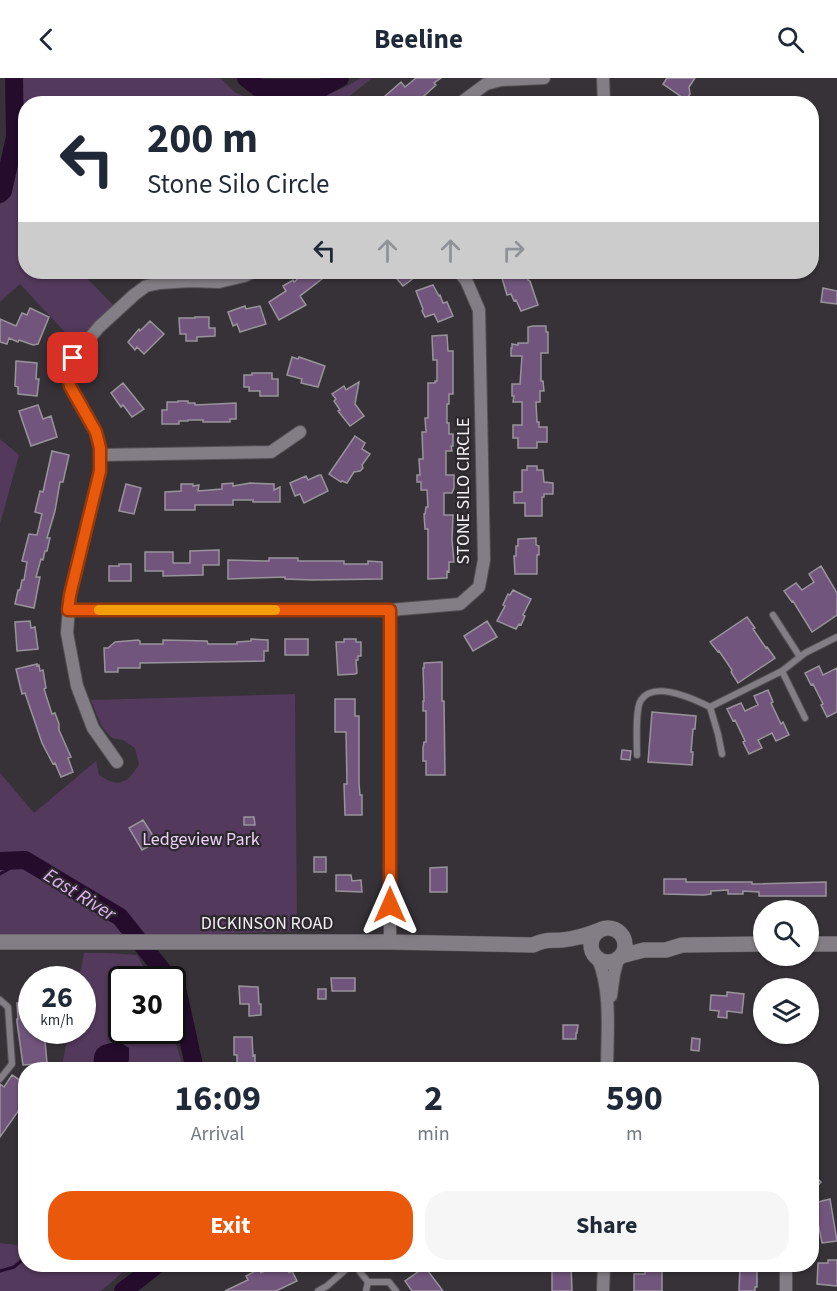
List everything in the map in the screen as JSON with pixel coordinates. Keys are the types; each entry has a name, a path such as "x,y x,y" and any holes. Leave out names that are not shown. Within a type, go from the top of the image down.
{"street":[{"path":"470,96 486,84 501,80 544,78"},
{"path":"603,78 604,96"},
{"path":"117,762 93,728 77,686 67,633 70,595 100,471 100,448 96,432 70,386 67,370 73,358 99,327 146,286 190,281 219,282 232,279"},
{"name":"STONE SILO CIRCLE","path":"68,610 390,610 460,604 479,587 484,560 479,310 465,279"},
{"path":"100,455 271,452 300,432"},
{"path":"390,610 390,942"},
{"path":"608,1015 604,979 591,950 592,938 600,930 611,928 640,940 669,939 682,945"},
{"name":"DICKINSON ROAD","path":"0,942 390,942 533,945 543,940 583,936 600,930"},
{"path":"607,1062 608,1015 614,974 626,947 624,937 617,930"},
{"path":"596,957 608,962 644,950 666,950 682,945 753,944"},
{"path":"819,944 837,944"},
{"name":"DICKINSON ROAD","path":"533,945 543,951 578,949 596,957"},
{"path":"603,1291 604,1272"},
{"path":"786,1272 786,1291"}],"lane":[{"path":"773,615 800,657"},
{"path":"710,707 782,671 805,653 837,637"},
{"path":"782,671 805,718"},
{"path":"637,755 638,711 641,699 650,692 662,691 694,699 710,707 722,754"},
{"path":"0,1000 8,1007 12,1064 0,1079"},
{"path":"318,1291 344,1272"},
{"path":"360,1272 368,1282"},
{"path":"366,1291 368,1282"},
{"path":"368,1282 389,1282 396,1291"}],"green space":[{"path":"17,78 220,78 243,96 18,96 18,127"},
{"path":"361,78 372,78 350,96 323,96"},
{"path":"18,143 18,279 88,279 113,305 76,344 20,284 0,302 0,205 8,191"},
{"path":"0,439 19,455 0,524"},
{"name":"Ledgeview Park","path":"295,694 297,931 126,937 0,934 0,773 34,813 96,761 99,775 117,783 127,780 139,764 135,748 123,740 112,738 102,727 91,700"},
{"path":"84,953 137,955 143,966 108,966 108,1044 176,1044 182,1062 63,1062 66,1044 96,1044 96,966 82,966"},
{"path":"0,1243 18,1245 18,1272 123,1272 101,1291 0,1291"}],"shaded area":[{"path":"123,1044 129,1048 128,1062 94,1062 96,1051 102,1046"}],"building":[{"path":"416,78 441,78 424,96 385,96 401,82 405,87"},
{"path":"667,78 695,78 689,87 689,96 680,96 663,84"},
{"path":"298,279 322,279 300,296 306,305 279,320 269,302 286,291 283,286 293,280 294,282"},
{"path":"397,279 412,279 403,286"},
{"path":"502,279 528,279 538,305 521,311 511,294 507,295"},
{"path":"433,285 443,303 447,302 453,316 438,322 434,314 425,317 416,291"},
{"path":"823,288 837,291 837,304 821,302"},
{"path":"245,306 246,309 260,306 266,324 240,332 237,324 233,326 228,312"},
{"path":"30,308 49,317 38,344 33,345 19,340 18,342 9,338 7,344 0,342 0,319 16,326 22,313 27,315"},
{"path":"209,317 209,328 215,328 215,336 197,337 197,341 186,341 186,334 180,334 179,318"},
{"path":"150,321 164,334 144,354 137,347 135,350 128,342 139,329 140,331"},
{"path":"546,326 546,332 548,332 548,353 541,353 541,381 543,381 544,391 540,391 540,402 536,402 537,422 539,422 539,427 547,427 547,442 537,442 537,448 518,448 518,438 513,438 513,425 522,425 522,402 513,402 512,384 520,384 522,356 511,356 511,348 512,344 528,343 528,327"},
{"path":"447,335 448,351 453,351 453,394 449,394 447,423 449,423 449,434 453,434 453,446 451,446 452,451 446,451 446,475 454,475 454,488 452,493 444,493 444,515 453,515 454,562 449,562 447,578 428,579 428,529 425,529 424,514 428,507 427,490 421,490 421,482 417,482 417,475 420,475 419,459 423,459 422,432 426,432 425,418 428,418 428,383 437,381 437,360 433,360 432,336"},
{"path":"292,357 298,359 299,357 325,366 318,387 301,383 302,379 287,375"},
{"path":"16,361 37,363 36,379 39,379 37,396 18,394 18,387 15,386"},
{"path":"252,373 272,373 272,379 278,379 278,396 260,396 260,391 249,391 249,387 244,387 244,375 252,375"},
{"path":"359,382 355,404 364,416 350,426 338,411 340,410 332,394 344,386 346,390"},
{"path":"123,383 144,409 132,417 111,393"},
{"path":"188,401 195,405 236,403 236,419 230,419 230,422 188,420 179,421 179,424 162,424 162,410 167,410 167,402"},
{"path":"38,405 43,419 51,416 57,437 31,446 19,411"},
{"path":"355,436 365,443 362,449 370,454 360,471 354,472 347,483 341,482 329,474"},
{"path":"52,451 69,455 47,538 50,538 47,551 45,551 43,560 41,559 36,577 40,577 34,608 15,604 18,590 24,580 27,562 22,561 29,534 37,535 42,514 35,512 40,491 43,492"},
{"path":"527,466 537,466 537,470 543,470 544,482 553,483 553,494 544,494 542,497 542,516 525,516 525,503 514,503 514,492 522,492 522,470 527,470"},
{"path":"319,475 328,491 304,503 300,494 295,496 290,483 306,476 308,480"},
{"path":"233,483 233,486 250,483 274,484 274,490 280,487 280,502 233,500 233,505 195,505 195,510 165,510 165,492 181,491 181,484 199,485 198,491 222,489 222,484"},
{"path":"126,484 141,488 134,514 119,511"},
{"path":"536,538 536,545 539,546 537,574 515,574 514,556 516,556 518,539"},
{"path":"219,550 219,565 203,565 203,575 163,576 163,571 145,571 145,552 173,552 173,563 190,563 190,551"},
{"path":"269,558 298,558 298,561 344,561 344,564 382,562 382,579 312,580 285,579 285,577 228,579 228,560 269,561"},
{"path":"119,564 131,564 131,581 109,581 109,566 119,566"},
{"path":"821,566 837,593 837,615 812,632 784,591 796,583 802,590 814,582 809,574"},
{"path":"513,590 531,599 521,625 519,624 516,629 497,621 508,594 510,595"},
{"path":"747,617 755,628 753,629 775,658 738,683 732,670 710,642"},
{"path":"30,621 31,628 35,627 38,649 17,651 15,622"},
{"path":"487,621 497,637 473,651 464,636"},
{"path":"251,639 268,640 268,651 264,651 264,661 140,663 140,668 118,668 118,672 105,672 104,648 108,648 115,642 138,640 140,644 163,644 163,640 237,644 237,642 251,641"},
{"path":"285,639 308,639 308,655 285,655"},
{"path":"344,639 356,639 356,642 361,642 361,656 358,656 356,660 357,673 355,674 338,675 336,642 344,642"},
{"path":"442,662 445,775 426,775 426,761 423,761 423,748 426,742 426,711 423,711 423,668 424,663"},
{"path":"37,664 40,671 43,670 46,688 44,689 52,714 55,713 59,730 71,757 68,758 73,772 61,777 42,743 25,693 22,694 16,669"},
{"path":"819,666 823,675 837,668 837,712 827,717 813,684 811,685 805,673"},
{"path":"768,690 773,702 771,703 789,735 776,741 772,733 758,740 762,748 749,754 735,720 733,721 727,709 741,703 745,711 758,705 754,696"},
{"path":"335,699 355,699 355,716 359,716 359,783 360,795 362,795 362,815 345,815 346,732 335,732"},
{"path":"652,712 696,716 691,752 693,752 692,765 648,762"},
{"path":"622,750 631,751 630,760 621,759"},
{"path":"244,817 254,817 255,825 244,825"},
{"path":"143,820 157,842 142,850 129,828"},
{"path":"314,857 326,857 326,872 314,872"},
{"path":"447,867 447,892 430,892 430,868"},
{"path":"336,875 351,875 352,881 361,880 362,892 336,891"},
{"path":"664,879 686,879 686,882 752,882 752,884 826,882 826,896 759,896 759,892 743,891 743,894 728,894 728,890 711,891 711,894 704,895 664,894"},
{"path":"331,978 355,978 355,991 332,991"},
{"path":"239,986 258,987 261,1015 249,1016 249,1004 240,1004"},
{"path":"318,989 326,989 326,999 318,999"},
{"path":"727,992 744,994 742,1013 727,1011 727,1018 718,1017 719,1011 710,1010 711,995 727,996"},
{"path":"563,1025 578,1025 576,1039 563,1039"},
{"path":"234,1037 252,1037 255,1062 237,1062 237,1055 234,1055"},
{"path":"692,1038 700,1039 699,1051 691,1050"},
{"path":"20,1044 45,1044 47,1062 23,1062"},
{"path":"12,1075 18,1079 18,1111 0,1137 0,1084 4,1087"},
{"path":"830,1199 837,1241 822,1243 819,1228 819,1202"},
{"path":"828,1260 837,1260 837,1286 817,1284 819,1263 828,1263"},
{"path":"253,1272 292,1272 297,1281 276,1291 225,1291 248,1280 246,1276"},
{"path":"418,1272 429,1272 443,1291 412,1291 405,1281"},
{"path":"552,1272 571,1272 572,1291 552,1291"},
{"path":"645,1272 662,1272 662,1291 634,1291 634,1274 645,1274"},
{"path":"740,1272 757,1272 755,1291 739,1291"}],"waterway":[{"name":"East River","path":"0,194 3,191 15,137 14,78"},
{"name":"East River","path":"246,78 259,88 322,88 340,78"},
{"path":"0,874 25,860"},
{"name":"East River","path":"0,861 25,860 120,917 159,966"},
{"name":"East River","path":"186,1029 193,1062"},
{"path":"0,1271 18,1264"},
{"name":"East River","path":"123,1291 148,1272"}],"slow traffic":[{"path":"99,610 275,610"}],"route":[{"path":"73,358 67,370 70,386 96,432 100,448 100,471 68,610 390,610 390,905"}]}
